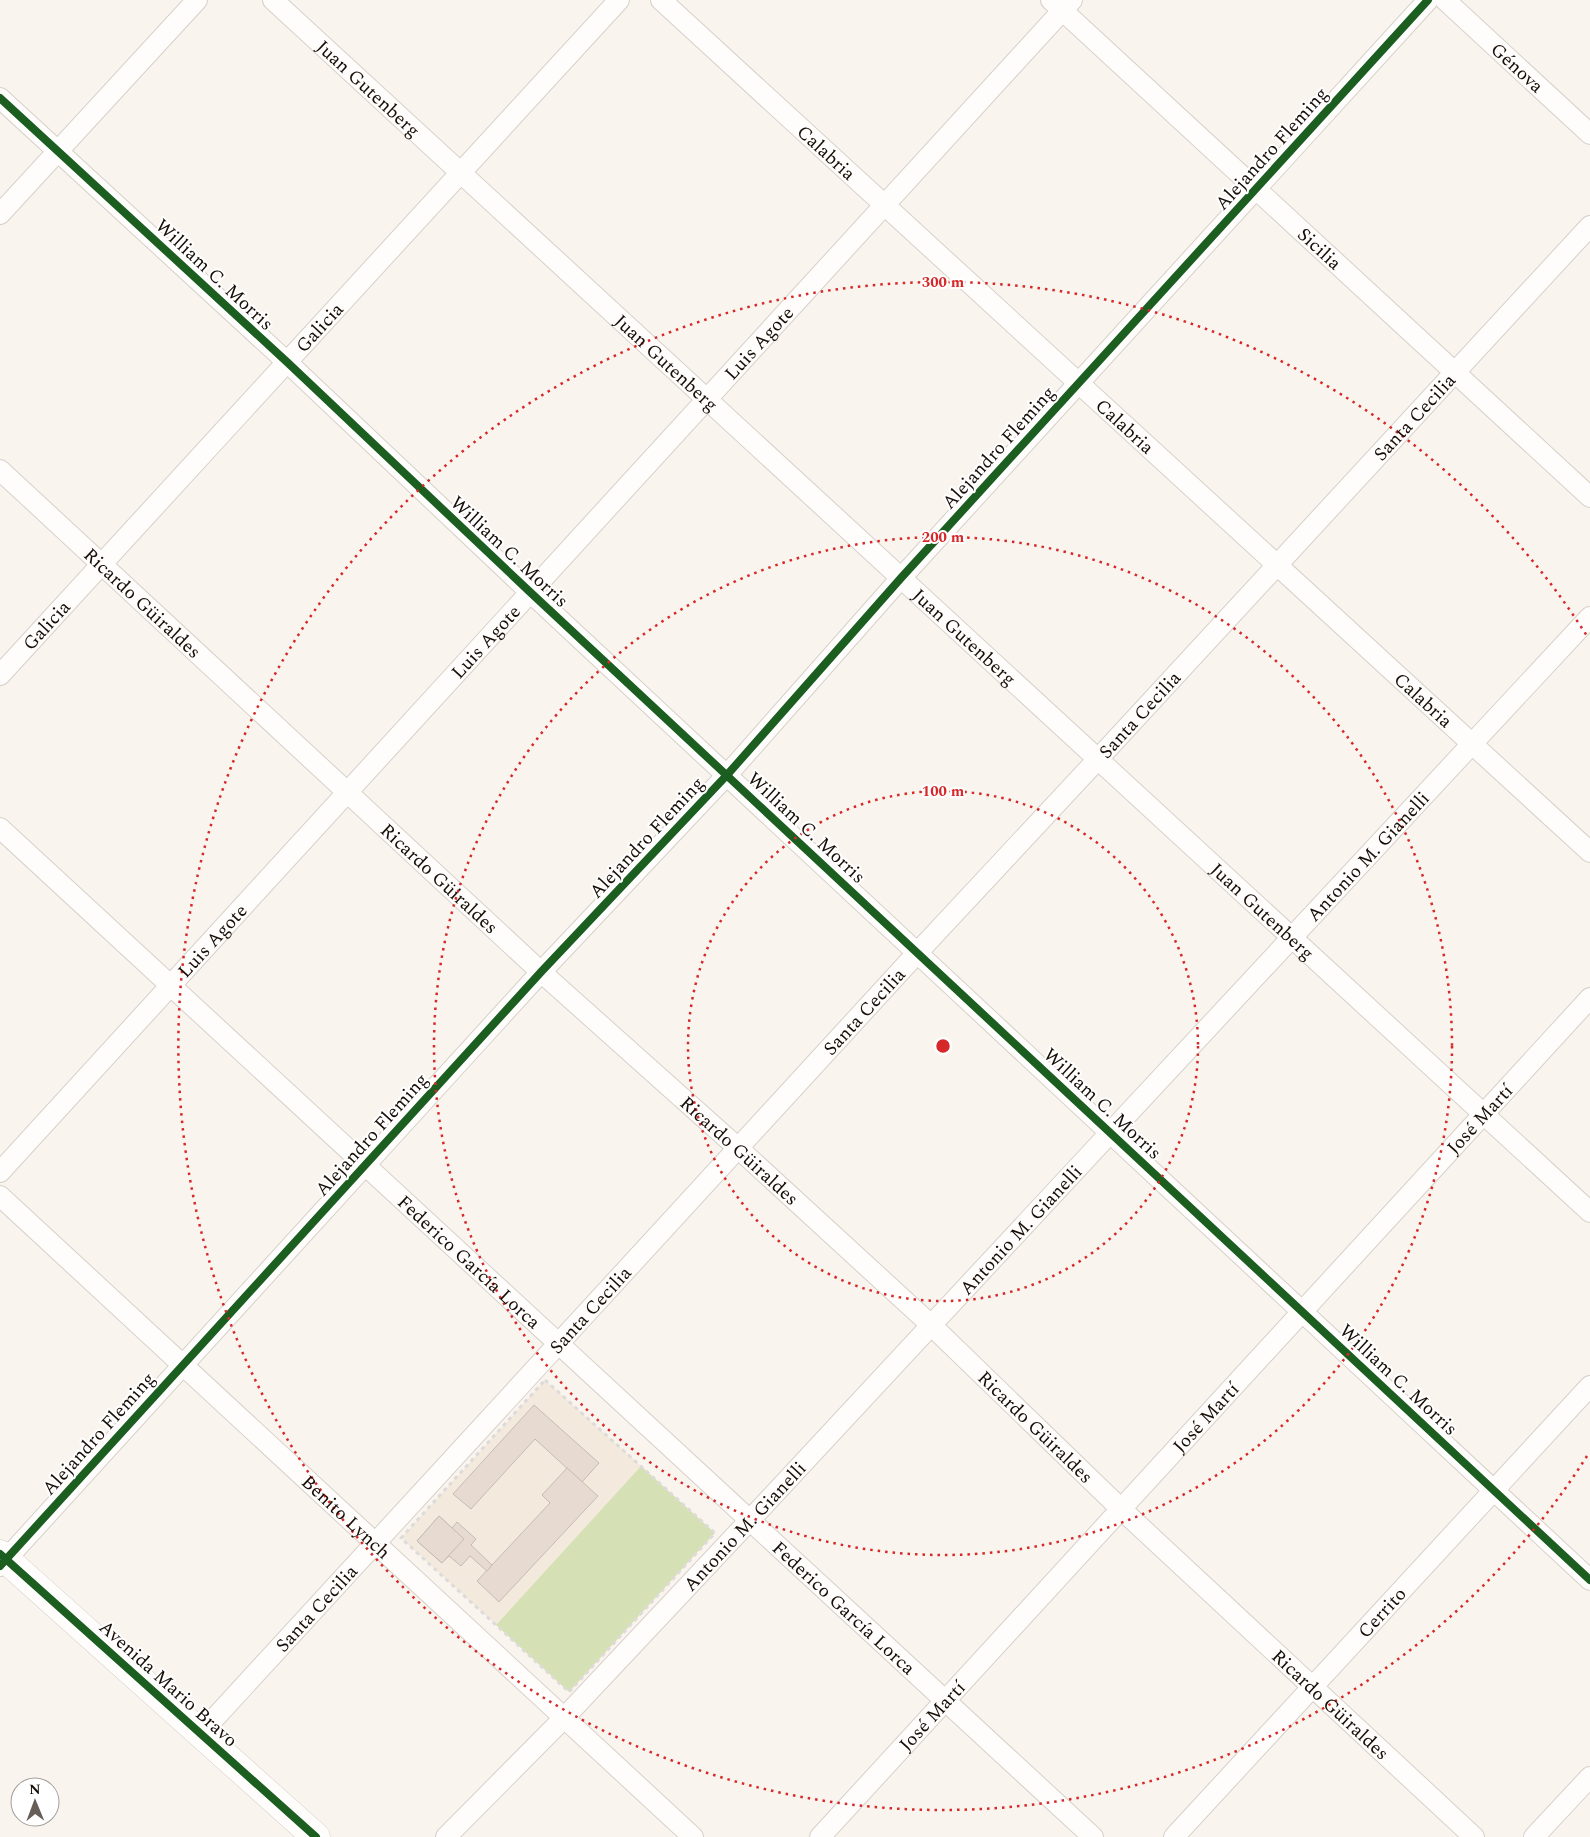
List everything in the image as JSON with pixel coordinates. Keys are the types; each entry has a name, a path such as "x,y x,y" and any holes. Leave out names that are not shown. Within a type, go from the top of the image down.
{"main road":[{"name":"Avenida Mario Bravo","path":"2,1560 201,1733 316,1837"}],"street":[{"path":"0,214 197,0"},
{"name":"Juan Gutenberg","path":"273,0 1590,1212"},
{"name":"Galicia","path":"0,675 618,0"},
{"name":"Calabria","path":"662,0 1590,852"},
{"name":"Alejandro Fleming","path":"2,1560 183,1365 541,972 727,775 901,578 1428,0"},
{"name":"Génova","path":"1445,0 1590,134"},
{"name":"Luis Agote","path":"0,1172 885,205 1062,4"},
{"name":"Sicilia","path":"1062,4 1256,189 1590,497"},
{"name":"William C. Morris","path":"0,98 287,362 530,592 1590,1580"},
{"name":"Santa Cecilia","path":"201,1733 918,952 1590,226"},
{"name":"Ricardo Güiraldes","path":"0,470 541,972 738,1148 930,1325 1121,1509 1474,1837"},
{"name":"Antonio M. Gianelli","path":"446,1837 564,1718 750,1520 1590,617"},
{"name":"Federico García Lorca","path":"0,828 1093,1837"},
{"name":"José Martí","path":"820,1837 1590,998"},
{"name":"Benito Lynch","path":"0,1196 693,1837"},
{"name":"Cerrito","path":"1174,1837 1590,1386"},
{"path":"1534,1837 1590,1777"}],"path":[{"path":"545,1380 715,1533 569,1692 400,1538 545,1380"}],"shaded area":[{"path":"545,1380 641,1466 496,1625 401,1538"}],"green space":[{"path":"641,1466 715,1533 569,1692 496,1625"}],"building":[{"path":"534,1405 599,1463 582,1482 535,1439 471,1509 453,1494"},
{"path":"567,1468 598,1496 499,1602 477,1581 550,1503 542,1495"},
{"path":"439,1516 452,1528 457,1522 476,1539 471,1545 492,1565 487,1571 470,1556 461,1566 449,1556 442,1563 417,1541"},
{"path":"439,1516 464,1539 442,1563 417,1541"}],"cycle path":[{"path":"0,1566 541,972 727,775 901,578 1428,0"},
{"path":"0,98 287,362 530,592 1590,1580"},
{"path":"0,1554 316,1837"}]}
